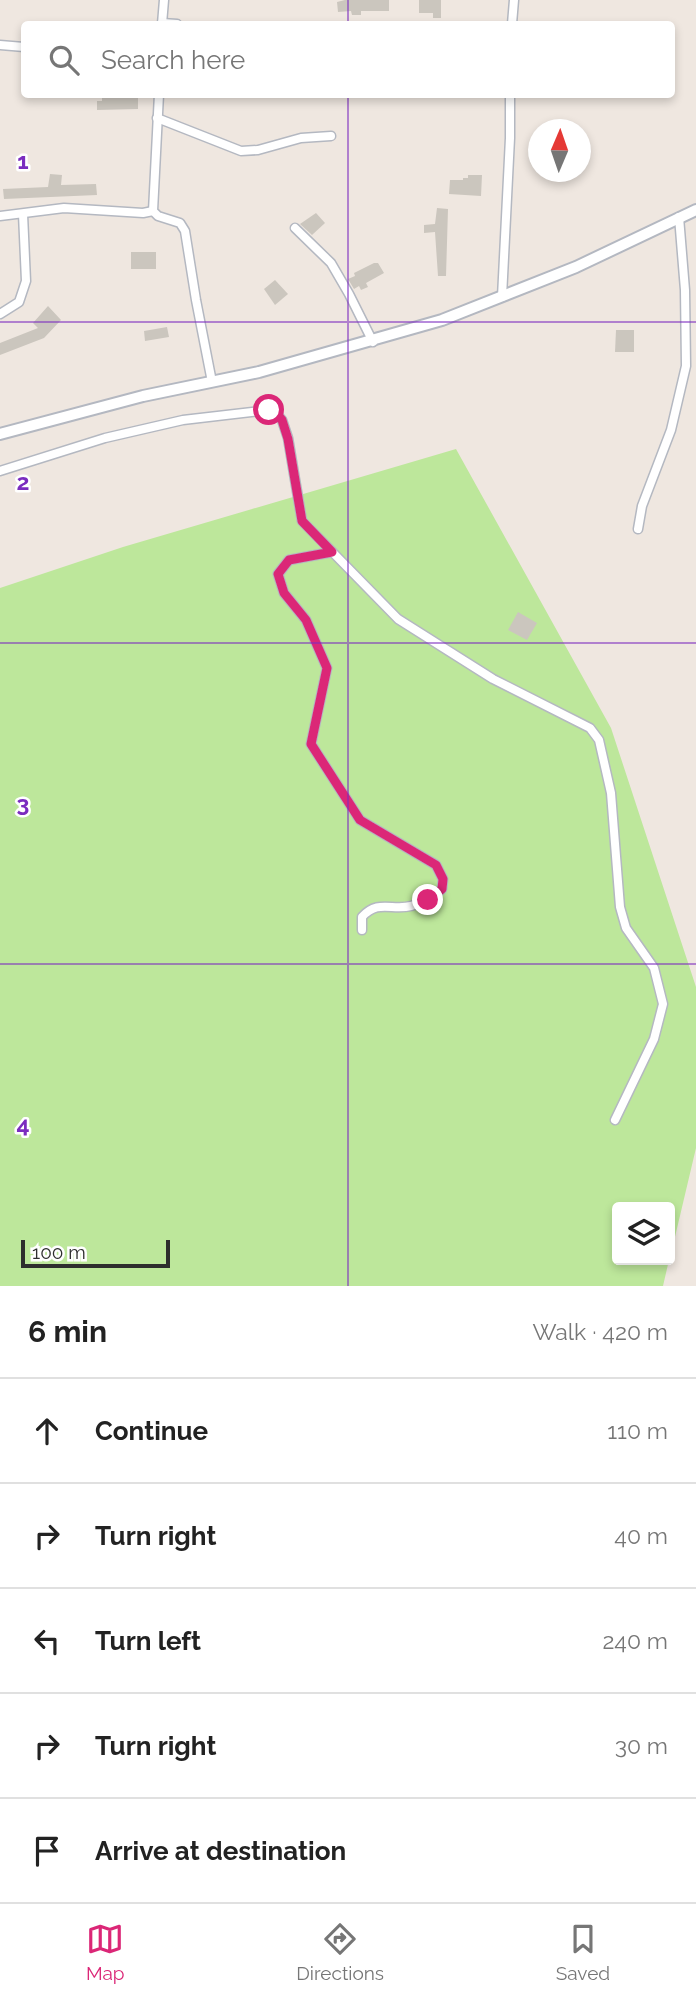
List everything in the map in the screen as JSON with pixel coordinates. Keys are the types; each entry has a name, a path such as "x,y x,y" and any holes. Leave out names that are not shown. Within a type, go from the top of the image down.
{"main road":[{"path":"0,434 144,396 373,342 442,320 576,267 696,210"}],"street":[{"path":"162,21 164,0"},
{"path":"512,21 514,0"},
{"path":"0,45 21,47"},
{"path":"159,98 153,211 158,216 180,223 185,231 212,382"},
{"path":"502,297 510,98"},
{"path":"157,118 241,151 258,150 301,138 331,136"},
{"path":"0,216 64,208 143,213 153,211"},
{"path":"0,314 19,302 26,281 23,215"},
{"path":"638,528 642,506 671,430 685,366 685,290 679,217"},
{"path":"295,228 331,263 373,342"},
{"path":"0,471 105,438 183,420 269,410 276,413 282,420 288,439 302,521 398,619 493,679 590,728 599,740 611,793 620,907 626,928 654,968 663,1004 654,1039 615,1120"},
{"path":"332,552 289,560 278,574 284,593 306,620 327,668 311,744 360,820 436,865 443,879 442,889 428,900 409,907 379,906 370,909 362,917 362,930"}],"green space":[{"path":"456,449 611,728 696,987 696,1148 675,1237 675,1202 612,1202 612,1265 668,1265 663,1286 0,1286 0,588 123,547"}],"building":[{"path":"389,0 389,11 361,11 361,15 352,15 351,11 338,12 337,2"},
{"path":"419,0 441,0 441,18 433,18 433,13 419,13"},
{"path":"102,98 138,98 138,109 97,110 97,101 102,101"},
{"path":"50,174 62,175 61,185 96,184 97,195 4,199 3,189 48,187"},
{"path":"468,175 482,175 481,196 449,194 450,180 463,180 468,178"},
{"path":"437,208 448,209 446,276 438,276 435,232 424,233 424,225 435,224"},
{"path":"316,213 325,223 312,235 300,224"},
{"path":"131,252 156,252 156,269 131,269"},
{"path":"378,263 384,273 366,283 368,287 361,290 359,286 354,289 348,279"},
{"path":"275,280 288,294 275,305 264,289"},
{"path":"48,306 61,320 44,338 0,355 0,343 38,328 33,323"},
{"path":"167,327 169,337 145,341 144,331"},
{"path":"616,330 634,330 634,352 615,352"},
{"path":"518,612 537,623 527,640 508,630"}],"route":[{"path":"269,410 282,420 288,439 302,521 332,552 289,560 278,574 284,593 306,620 327,668 311,744 360,820 436,865 443,879 442,889 428,900"}]}
